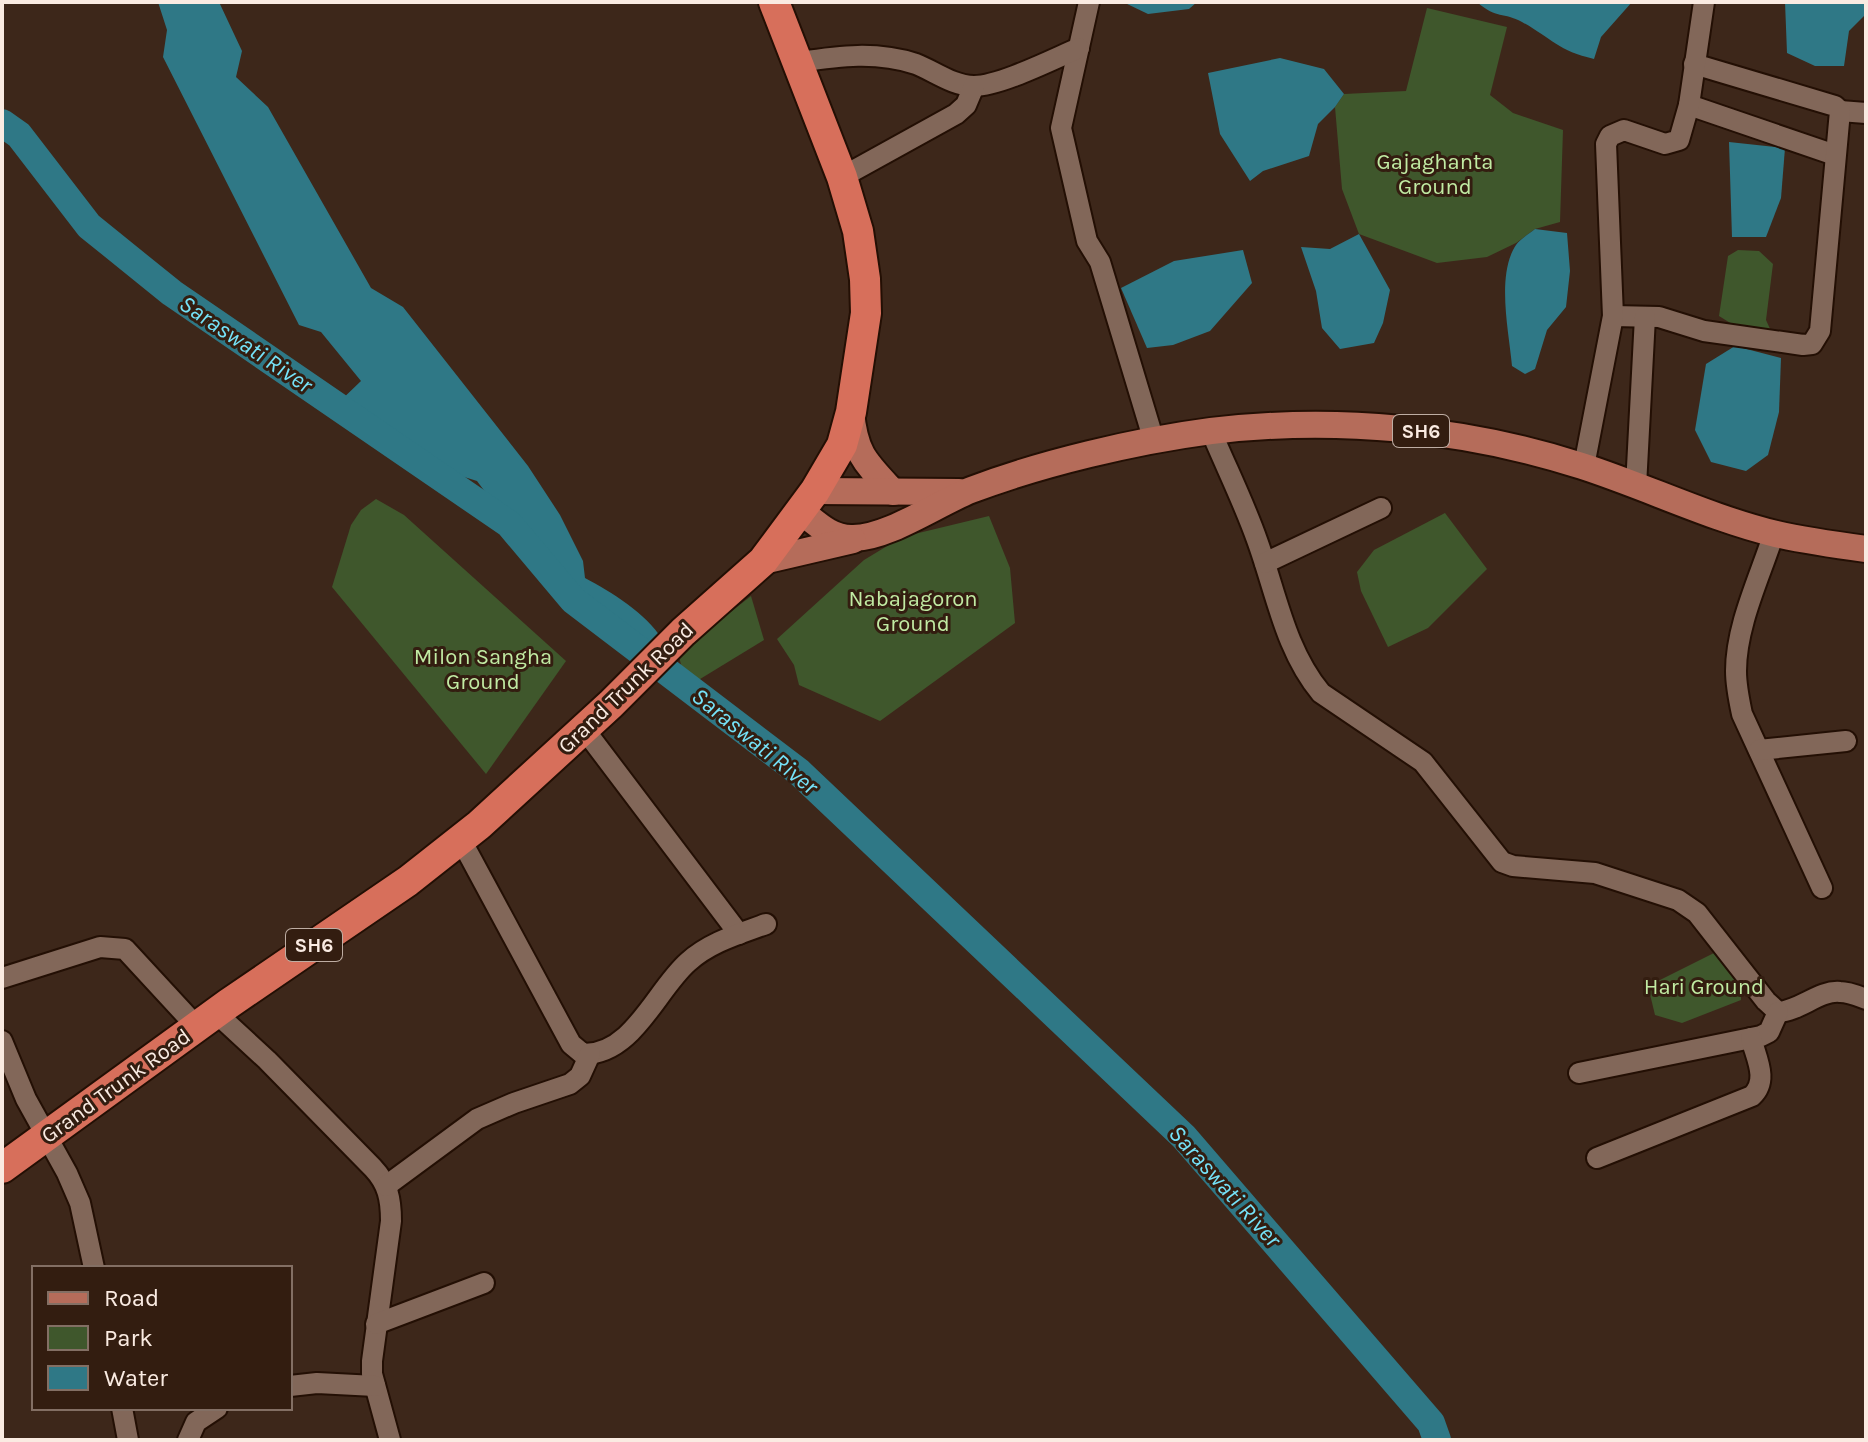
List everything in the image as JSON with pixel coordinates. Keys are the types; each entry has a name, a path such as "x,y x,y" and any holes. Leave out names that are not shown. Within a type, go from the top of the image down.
{"highway":[{"name":"Grand Trunk Road","path":"2,1168 206,1020 408,881 461,840 763,561 808,501 842,445 851,412 866,313 865,279 858,231 842,177 774,2"}],"main road":[{"path":"851,412 854,439 860,453 893,492"},
{"name":"SH6","path":"856,539 1019,473 1154,441 1211,431 1310,425 1413,430 1476,439 1584,466 1774,533 1866,549"},
{"name":"SH6","path":"808,501 893,492 967,492"},
{"path":"808,501 832,534 856,539"},
{"path":"763,561 856,539"}],"street":[{"path":"1089,2 1061,128 1087,241 1100,262 1154,441"},
{"path":"1584,466 1613,316 1606,144 1610,136 1624,130 1665,144 1679,140 1689,105 1704,2"},
{"path":"799,62 877,55 974,86 1005,78 1079,48"},
{"path":"1694,64 1835,106 1840,111 1866,113"},
{"path":"842,177 956,114 966,105 974,86"},
{"path":"1689,105 1835,155"},
{"path":"1613,316 1669,319 1704,331 1812,344 1820,331 1840,111"},
{"path":"1636,486 1645,317"},
{"path":"1211,431 1265,563 1290,640 1309,679 1321,693 1423,762 1502,862 1513,866 1595,873 1678,900 1697,913 1778,1012 1787,1012 1834,992 1866,999"},
{"path":"1265,563 1381,508"},
{"path":"1774,533 1743,629 1736,670 1742,714 1822,888"},
{"path":"584,729 739,934"},
{"path":"1759,750 1846,741"},
{"path":"461,840 577,1051 599,1053 633,1029 690,959 722,940 766,924"},
{"path":"2,978 100,947 125,949 206,1020 267,1060 373,1168 386,1186 391,1202 372,1361 375,1386 390,1440"},
{"path":"1579,1073 1751,1038 1769,1032 1778,1012"},
{"path":"1597,1158 1752,1096 1761,1084 1761,1077 1751,1038"},
{"path":"2,1041 45,1138 67,1173 80,1203 94,1266"},
{"path":"386,1186 477,1119 570,1084 580,1076 590,1054"},
{"path":"376,1324 484,1283"},
{"path":"292,1386 317,1383 375,1386"},
{"path":"122,1410 128,1440"},
{"path":"188,1440 196,1422 214,1410"}],"green space":[{"name":"Gajaghanta Ground","path":"1427,8 1507,27 1490,95 1513,113 1563,130 1560,222 1535,229 1516,243 1487,257 1437,263 1359,234 1342,189 1335,107 1344,94 1406,91"},
{"path":"1738,250 1759,251 1773,264 1766,320 1776,342 1741,339 1732,324 1719,316 1728,256"},
{"name":"Milon Sangha Ground","path":"376,499 404,515 566,661 486,774 332,587 351,525 361,510"},
{"path":"1445,513 1487,569 1428,628 1388,647 1361,591 1357,572 1374,550"},
{"name":"Nabajagoron Ground","path":"989,516 1010,568 1015,623 880,721 799,685 794,665 777,639 864,560 902,537"},
{"path":"751,596 764,640 687,687 678,653"},
{"name":"Hari Ground","path":"1714,953 1741,984 1741,1000 1682,1023 1655,1015 1648,986"}],"water":[{"path":"158,2 219,2 242,51 236,77 268,107 371,288 403,307 528,466 560,515 583,561 585,578 627,604 655,629 662,639 646,655 573,600 477,481 420,463 336,405 361,381 321,332 299,325 163,57 167,30"},
{"path":"1123,2 1197,2 1189,9 1148,14"},
{"path":"1477,2 1632,2 1601,37 1594,59 1563,48 1522,22 1490,11"},
{"path":"1785,2 1866,2 1866,14 1849,31 1844,66 1815,66 1787,53"},
{"path":"1280,58 1324,69 1344,94 1318,124 1309,156 1263,171 1250,181 1220,134 1208,73"},
{"path":"1729,142 1785,148 1781,198 1766,237 1732,237"},
{"path":"1535,229 1567,233 1570,271 1566,307 1547,330 1535,369 1525,374 1512,366 1505,288 1510,257 1516,245"},
{"path":"1359,234 1390,290 1383,323 1374,343 1340,349 1322,328 1316,291 1301,247 1330,249"},
{"path":"1243,250 1252,283 1210,331 1173,345 1147,348 1121,288 1174,261"},
{"path":"1735,346 1781,358 1779,412 1768,455 1746,471 1711,462 1695,430 1706,364"}],"waterway":[{"name":"Saraswati River","path":"2,123 19,135 89,226 172,293 509,524 573,600 799,772 1184,1137 1431,1423 1437,1440"}]}
